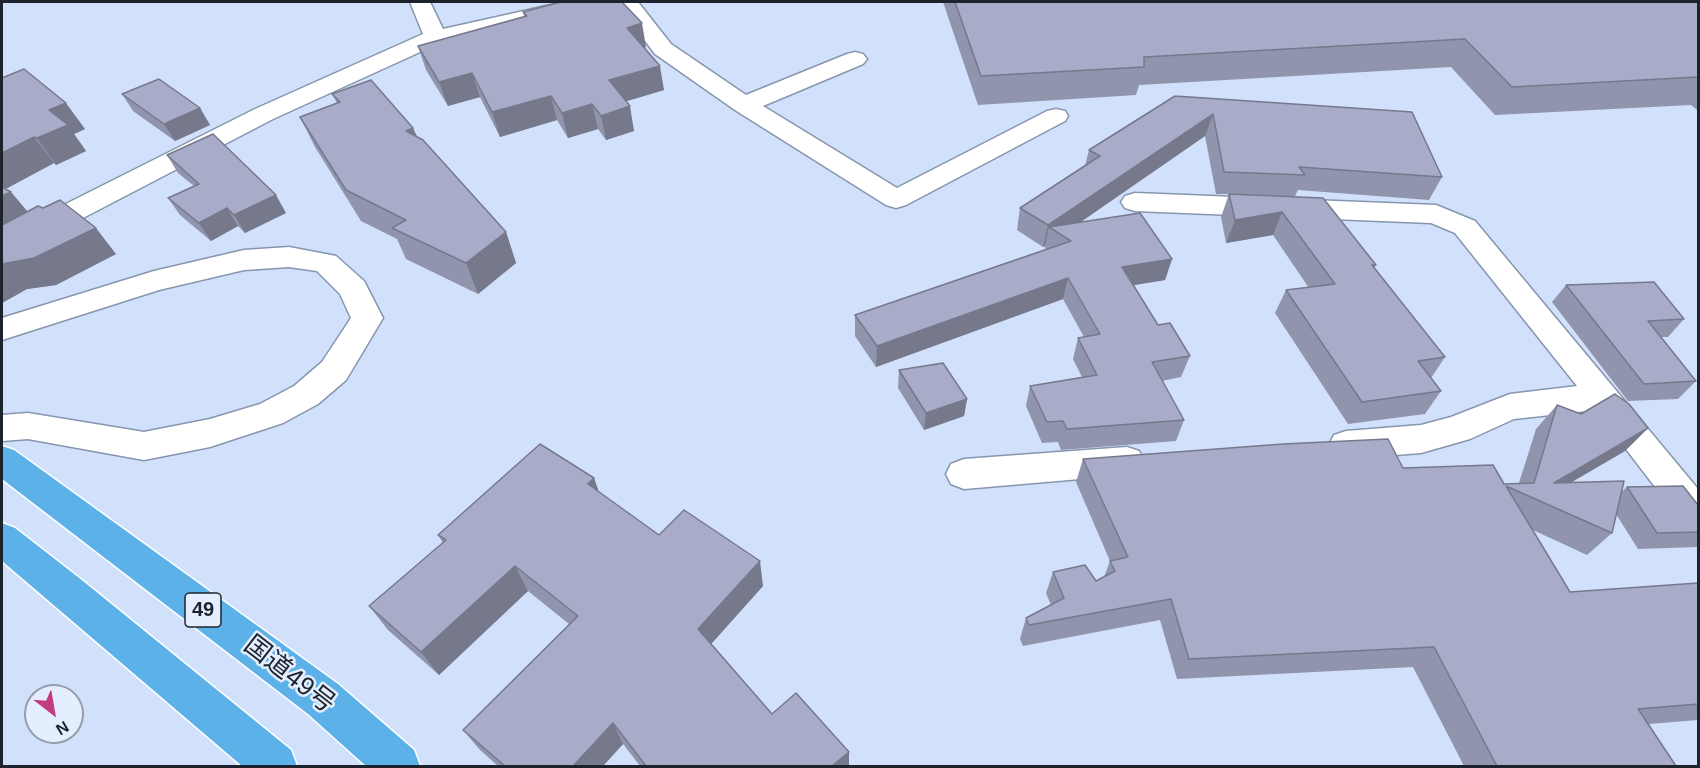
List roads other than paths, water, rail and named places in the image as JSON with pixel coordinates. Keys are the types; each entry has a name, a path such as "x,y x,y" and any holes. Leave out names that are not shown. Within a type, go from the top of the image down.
{"highway":[{"name":"国道49号","path":"2,460 322,699 398,766"},
{"path":"2,540 69,593 275,766"}],"street":[{"path":"420,2 435,37"},
{"path":"2,248 264,114 435,37 591,2"},
{"path":"627,2 663,49 744,105 896,199 1056,116"},
{"path":"744,105 855,59"},
{"path":"1135,202 1331,208 1436,214 1465,227 1698,515"},
{"path":"2,329 154,281 244,260 289,257 326,263 353,288 367,318 334,371 306,394 271,414 210,433 144,446 28,426 2,428"},
{"path":"1316,447 1421,439 1458,429 1510,407 1604,396"},
{"path":"964,474 1163,459"}]}
